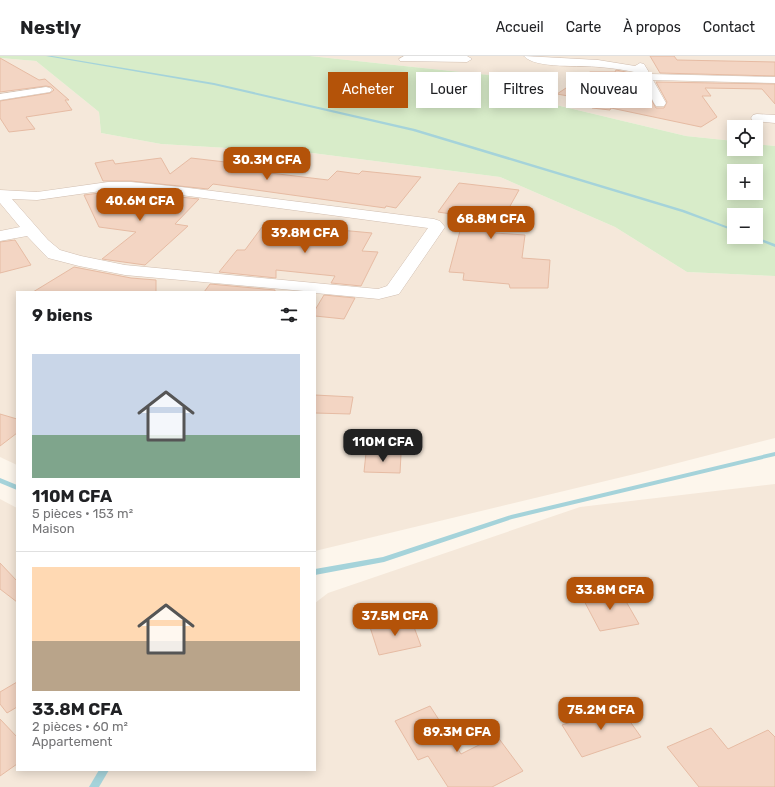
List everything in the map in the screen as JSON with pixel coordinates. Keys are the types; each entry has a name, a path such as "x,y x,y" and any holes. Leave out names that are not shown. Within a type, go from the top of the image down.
{"street":[{"path":"529,56 535,59 547,61 615,64 637,72"},
{"path":"635,56 642,72"},
{"path":"403,61 467,59"},
{"path":"652,74 775,80"},
{"path":"652,89 660,103"},
{"path":"0,97 46,90"},
{"path":"758,118 775,119"},
{"path":"108,186 131,186 181,191 434,224 437,227 393,290 379,294 125,270 79,261 54,254 42,243 0,194 38,196 108,186"},
{"path":"0,236 31,230"}],"shaded area":[{"path":"310,56 775,56 775,146 763,145 763,120 727,120 727,140 686,136 569,108 652,108 652,72 566,72 566,107 558,105 558,72 489,72 489,75 481,74 481,72 461,72"},
{"path":"0,58 36,61 99,112 101,133 161,144 312,153 500,177 615,227 687,272 775,276 775,438 643,472 316,551 316,291 16,291 16,465 0,457"},
{"path":"775,484 775,787 0,787 0,499 16,507 16,771 316,771 316,602 328,593 580,507"}],"green space":[{"path":"0,56 310,56 461,72 416,72 416,108 481,108 481,74 489,75 489,108 558,108 558,105 686,136 727,140 727,156 763,156 763,145 775,146 775,276 687,272 615,227 500,177 312,153 161,144 101,133 99,112 36,61 0,58"}],"building":[{"path":"650,56 674,56 677,60 775,62 775,76 660,73"},
{"path":"0,58 39,80 45,79 69,100 65,100 72,110 26,117 35,129 9,132 0,118 0,101 50,93 54,90 51,87 46,86 0,92"},
{"path":"616,70 626,72 615,72"},
{"path":"656,82 775,84 775,104 762,89 705,88 711,96 702,96 717,117 701,127 611,108 652,108 652,101 656,108 664,108 667,102"},
{"path":"566,88 566,96 558,93"},
{"path":"592,108 611,108 610,110"},
{"path":"161,158 170,174 191,158 251,165 245,170 328,180 337,171 359,174 362,171 421,177 396,208 386,206 385,208 213,184 208,189 131,181 103,181 95,163 113,160 115,164"},
{"path":"459,183 519,190 495,233 525,235 522,258 550,260 548,288 510,288 509,284 463,280 464,273 449,272 464,216 438,212"},
{"path":"108,192 131,192 199,199 175,224 188,226 145,265 102,259 136,232 99,227 84,195"},
{"path":"265,223 372,233 362,251 378,252 361,286 331,283 335,276 276,270 276,278 219,272 237,250 245,250"},
{"path":"15,240 31,265 0,273 0,242"},
{"path":"74,267 131,278 156,280 156,291 35,291"},
{"path":"210,284 275,290 275,291 205,291"},
{"path":"324,295 355,298 344,319 316,316 316,308"},
{"path":"316,395 353,397 350,414 316,413"},
{"path":"0,414 16,419 16,434 0,446"},
{"path":"366,453 401,454 400,473 364,472"},
{"path":"0,563 16,580 16,601 0,589"},
{"path":"620,591 639,624 600,631 582,597"},
{"path":"411,619 421,646 379,655 370,627"},
{"path":"16,683 16,708 7,713 0,704 0,692"},
{"path":"430,706 461,754 497,736 523,771 492,787 448,787 428,756 418,760 395,721"},
{"path":"619,706 641,737 582,757 562,725"},
{"path":"0,719 16,736 16,765 0,776"},
{"path":"711,728 728,749 768,730 775,737 775,787 699,787 667,747"}],"waterway":[{"path":"47,56 214,84 414,130 683,211 727,227"},
{"path":"763,241 775,246"},
{"path":"316,572 384,559 511,517 775,454"},
{"path":"0,480 16,488"},
{"path":"94,787 103,771"}]}
